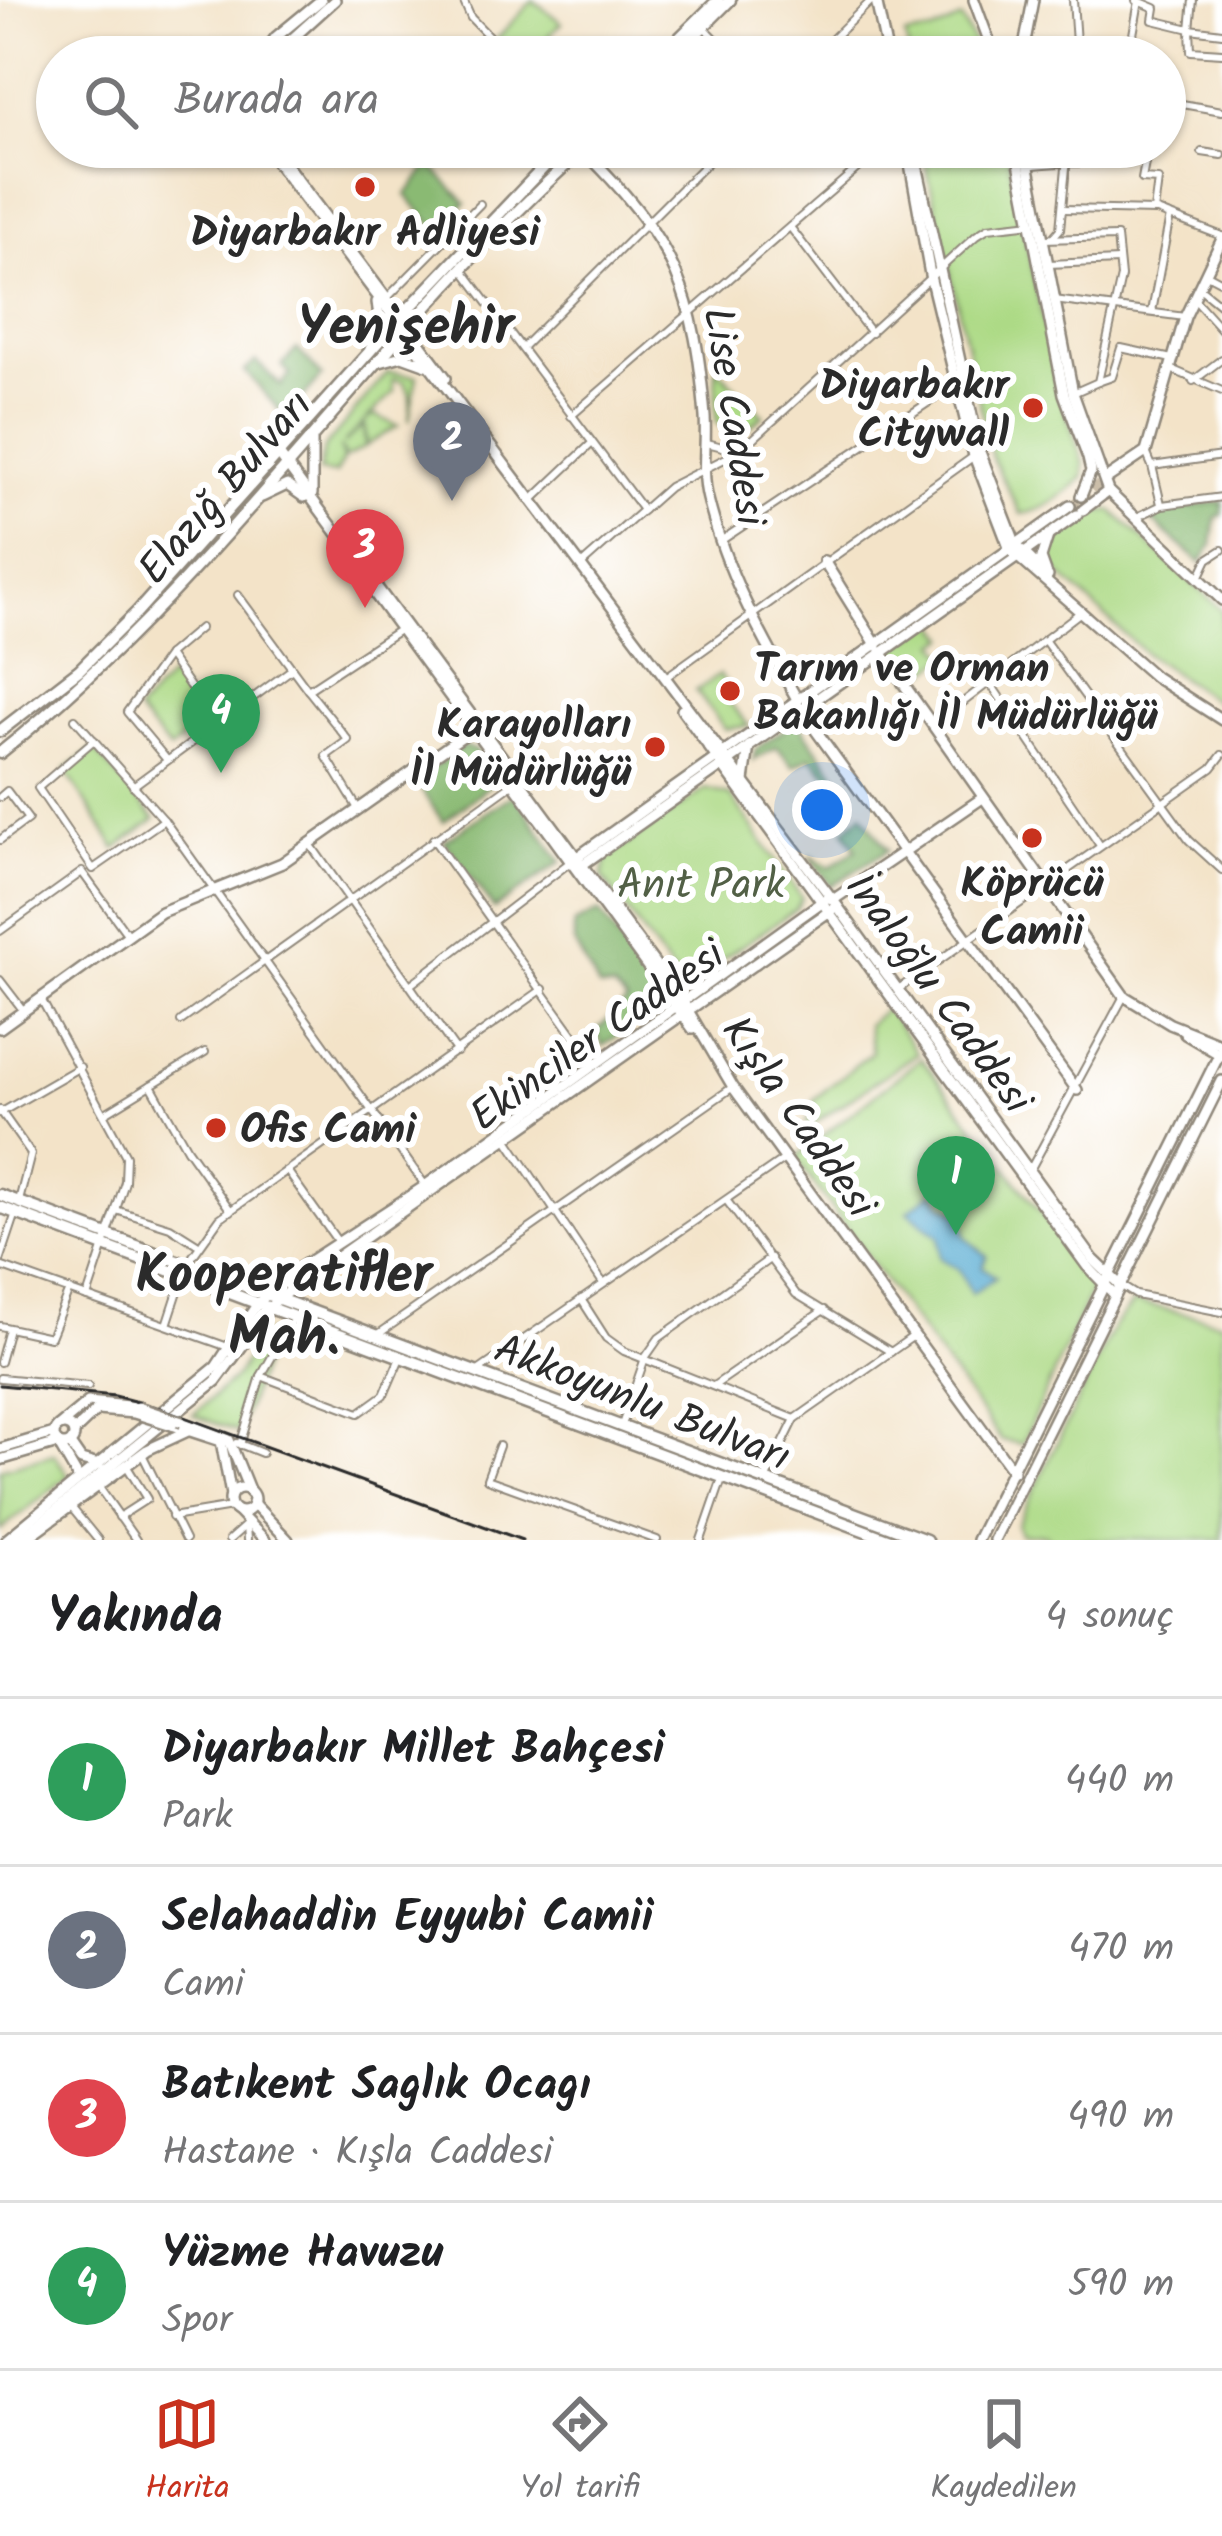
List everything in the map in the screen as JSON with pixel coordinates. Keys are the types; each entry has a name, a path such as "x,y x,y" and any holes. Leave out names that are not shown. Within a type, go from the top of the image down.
{"main road":[{"path":"277,36 321,0"},
{"path":"295,36 335,0"},
{"path":"693,36 730,0"},
{"path":"876,0 885,36"},
{"path":"974,0 987,36"},
{"path":"1024,36 1033,0"},
{"path":"680,36 712,2"},
{"path":"284,168 664,679 809,887 830,904"},
{"path":"285,168 446,384"},
{"name":"Elazığ Bulvarı","path":"0,753 149,622 313,435 402,324 560,168"},
{"name":"Elazığ Bulvarı","path":"0,731 93,655 369,352 463,270 561,168"},
{"name":"Lise Caddesi","path":"596,168 648,222 675,262 700,359 707,443 703,471 721,541 751,617 799,705 1076,1090"},
{"path":"914,168 934,277 977,454 1016,552 1155,676 1222,720"},
{"path":"1023,168 1064,394 1091,472 1081,496"},
{"path":"1029,168 1048,238 1048,264 1073,393 1107,485 1134,519 1222,600"},
{"path":"575,864 698,770 722,760 1076,510 1146,452 1185,317 1222,237"},
{"path":"369,352 380,319 372,291"},
{"path":"370,367 402,356 431,369"},
{"path":"313,435 308,475 313,499"},
{"path":"977,454 1016,552 1049,576 1068,598"},
{"path":"274,456 313,499 664,985 661,1018"},
{"path":"284,468 404,627"},
{"path":"257,500 281,486 296,488"},
{"path":"1008,524 1045,531"},
{"path":"1045,531 1042,558 1049,576"},
{"path":"824,562 981,800 1124,996 1221,1051 977,1540"},
{"path":"0,1028 128,934 210,889 282,863 476,726"},
{"path":"706,738 746,743"},
{"path":"698,770 706,738"},
{"path":"741,786 746,743"},
{"path":"575,864 603,851 699,786 722,760"},
{"path":"699,786 717,782 741,786"},
{"name":"İnaloğlu Caddesi","path":"741,786 1106,1282 1118,1290"},
{"name":"Ekinciler Caddesi","path":"177,1405 232,1348 267,1302 338,1243 506,1138 680,1008 981,800"},
{"path":"596,883 603,851"},
{"name":"Kışla Caddesi","path":"575,864 596,883 733,1087 1012,1472"},
{"path":"803,915 809,887"},
{"name":"Ekinciler Caddesi","path":"177,1405 227,1370 267,1302 803,915 830,904"},
{"name":"İnaloğlu Caddesi","path":"830,904 1030,1170 1106,1282"},
{"path":"664,985 705,985"},
{"path":"994,1540 1222,1081"},
{"name":"Akkoyunlu Bulvarı","path":"0,1195 18,1207 267,1302 375,1336 926,1540"},
{"name":"Akkoyunlu Bulvarı","path":"0,1207 18,1207"},
{"name":"Akkoyunlu Bulvarı","path":"267,1302 294,1318 890,1540"},
{"path":"0,1460 60,1436 88,1402 136,1410 230,1442"},
{"path":"42,1532 104,1467 177,1405"},
{"path":"0,1449 74,1432 98,1410 136,1410"},
{"path":"60,1436 67,1425 74,1432"},
{"path":"19,1540 42,1532 181,1426"},
{"path":"60,1436 81,1460 104,1467"},
{"path":"60,1436 79,1479"},
{"path":"990,1437 1007,1450 1027,1447"},
{"path":"230,1442 252,1498"},
{"path":"230,1442 234,1505 246,1525 265,1540"},
{"path":"6,1540 79,1479 104,1467"},
{"path":"234,1505 240,1489 288,1540"},
{"path":"234,1505 252,1498"}],"street":[{"path":"463,0 471,18 489,36"},
{"path":"837,36 876,0"},
{"path":"1073,0 1076,36"},
{"path":"1132,36 1138,0 1155,8 1154,20 1222,34"},
{"path":"1193,0 1191,51 1222,53"},
{"path":"703,26 713,36"},
{"path":"1186,105 1222,111"},
{"path":"1202,152 1222,155"},
{"path":"522,348 702,168"},
{"path":"571,416 857,168"},
{"path":"1066,168 1063,209 1048,238 1118,237 1114,307 1098,382"},
{"path":"1144,168 1142,179 1158,180 1154,211"},
{"path":"386,298 480,204"},
{"path":"1063,209 1154,211 1222,237"},
{"path":"1152,312 1170,216"},
{"path":"580,565 669,487 740,451 988,228 1032,223"},
{"path":"790,227 871,333"},
{"path":"1048,264 1119,261"},
{"path":"463,270 643,510"},
{"path":"1207,274 1222,281"},
{"path":"1198,295 1222,306"},
{"path":"1198,295 1222,330"},
{"path":"1054,300 1185,317"},
{"path":"1073,393 1112,377 1120,348 1171,364 1193,381 1222,391"},
{"path":"1193,381 1222,359"},
{"path":"721,541 960,381"},
{"path":"707,443 740,451"},
{"path":"532,500 591,444"},
{"path":"1146,452 1162,505"},
{"path":"664,679 977,454"},
{"path":"1152,466 1222,457"},
{"path":"1134,519 1162,505 1222,497"},
{"path":"1198,580 1208,559 1222,550"},
{"path":"238,595 348,740 326,756 357,807"},
{"path":"932,726 1082,611"},
{"path":"308,690 404,627"},
{"path":"167,760 127,712 168,656 200,628"},
{"path":"1045,641 1204,857 1222,870"},
{"path":"168,656 216,724"},
{"path":"133,786 292,670"},
{"path":"990,683 1100,845"},
{"path":"75,719 164,820 427,1189"},
{"path":"94,740 38,788 93,869 164,820"},
{"path":"897,990 1212,768 1222,754"},
{"path":"1212,768 1222,779"},
{"path":"181,1021 515,782"},
{"path":"0,797 7,791 28,819 0,840"},
{"path":"433,839 596,1065"},
{"path":"310,844 457,1052"},
{"path":"410,986 492,917 575,864"},
{"path":"0,931 82,872 128,934"},
{"path":"0,980 22,1010"},
{"path":"167,1325 197,1244 231,1211 543,989"},
{"path":"1030,1170 1124,996"},
{"path":"40,998 107,1112 126,1156 116,1210 87,1297"},
{"path":"107,1112 205,1052"},
{"path":"80,1066 0,1111 31,1154 0,1263 232,1348"},
{"path":"151,1085 187,1150 231,1211"},
{"path":"375,1336 733,1087"},
{"path":"506,1138 603,1283"},
{"path":"475,1373 786,1158"},
{"path":"288,1172 338,1243"},
{"path":"727,1201 796,1294 891,1352"},
{"path":"116,1210 170,1227 197,1244"},
{"path":"620,1429 645,1358 659,1338 771,1258"},
{"path":"0,1362 4,1328 50,1337 69,1290"},
{"path":"1118,1290 1222,1312"},
{"path":"581,1299 607,1338 795,1419"},
{"path":"715,1385 824,1310"},
{"path":"262,1453 230,1442 294,1318"},
{"path":"763,1483 795,1419 915,1335"},
{"path":"261,1376 359,1412 384,1395 400,1357"},
{"path":"0,1378 88,1386"},
{"path":"499,1446 487,1479 657,1540"},
{"path":"142,1454 185,1540"},
{"path":"119,1517 147,1499 126,1465"},
{"path":"701,1540 722,1479"},
{"path":"98,1486 136,1540"},
{"path":"172,1517 234,1505"},
{"path":"71,1507 98,1540"},
{"path":"229,1540 246,1525"},
{"path":"246,1525 248,1540"}],"green space":[{"path":"533,0 562,23 548,36 500,36"},
{"path":"961,19 970,36 905,36 932,32"},
{"path":"428,168 433,168 466,203 437,230 406,195"},
{"path":"927,168 1010,168 1057,386 1084,464 1083,478 1054,501 1021,514 992,458"},
{"path":"297,349 322,376 286,418 245,371 256,361 281,386 290,375 282,365"},
{"path":"716,367 763,415 743,433 729,434 716,422"},
{"path":"388,372 417,376 409,421 411,396 404,382 393,379 394,392 365,421 374,415 398,426 367,445 364,422 343,444 363,426 365,447 345,458 340,447 343,461 335,474 319,472 324,448"},
{"path":"1222,501 1212,545 1201,563 1152,521 1157,513"},
{"path":"1111,510 1222,610 1222,706 1146,654 1051,566 1048,551 1068,530 1092,514"},
{"path":"934,621 948,637 938,643 948,657 913,681 892,649"},
{"path":"719,675 726,683 720,691 749,726 725,729 696,691"},
{"path":"170,676 205,719 170,750 137,712"},
{"path":"797,721 836,775 832,779 811,757 793,766 777,747 753,760 756,749"},
{"path":"464,746 477,751 495,781 443,822 415,780"},
{"path":"94,749 155,819 116,849 65,770"},
{"name":"Anıt Park","path":"706,789 730,795 802,898 796,909 690,981 674,975 602,877 607,858"},
{"path":"514,794 561,862 494,909 444,841"},
{"path":"862,814 888,850 831,886 810,856 830,867 856,849 845,830"},
{"path":"599,912 653,989 655,1001 646,1015 603,1046 596,1031 627,1002 614,989 599,988 574,943 574,924"},
{"path":"886,1008 917,1053 809,1127 806,1121 817,1112 813,1100 872,1052 867,1025"},
{"path":"921,1058 1095,1282 1022,1444 1001,1440 795,1158"},
{"path":"1134,1302 1222,1322 1222,1540 1050,1540 1045,1534 1020,1535 1017,1525 1114,1326"},
{"path":"275,1330 238,1432 193,1415 236,1376 260,1336"},
{"path":"54,1454 69,1476 0,1530 0,1469"}],"water":[{"path":"934,1191 943,1204 961,1214 966,1238 987,1256 982,1267 996,1277 972,1294 959,1269 940,1258 939,1237 908,1211"}],"tunnel":[{"path":"1070,506 1106,479"}],"railway":[{"path":"0,1385 115,1396 160,1408 522,1540"}],"place":[{"name":"Diyarbakır Adliyesi","path":"365,187"},
{"name":"Diyarbakır Citywall","path":"1033,408"},
{"name":"Selahaddin Eyyubi Camii","path":"452,501"},
{"name":"Batıkent Saglık Ocagı","path":"365,608"},
{"name":"Tarım ve Orman Bakanlığı İl Müdürlüğü","path":"730,691"},
{"name":"Karayolları İl Müdürlüğü","path":"655,747"},
{"name":"Yüzme Havuzu","path":"221,773"},
{"name":"Köprücü Camii","path":"1032,838"},
{"name":"Ofis Cami","path":"216,1128"},
{"name":"Diyarbakır Millet Bahçesi","path":"956,1235"}],"district":[{"name":"Yenişehir","path":"406,325"},
{"name":"Kooperatifler Mah.","path":"284,1304"}]}
